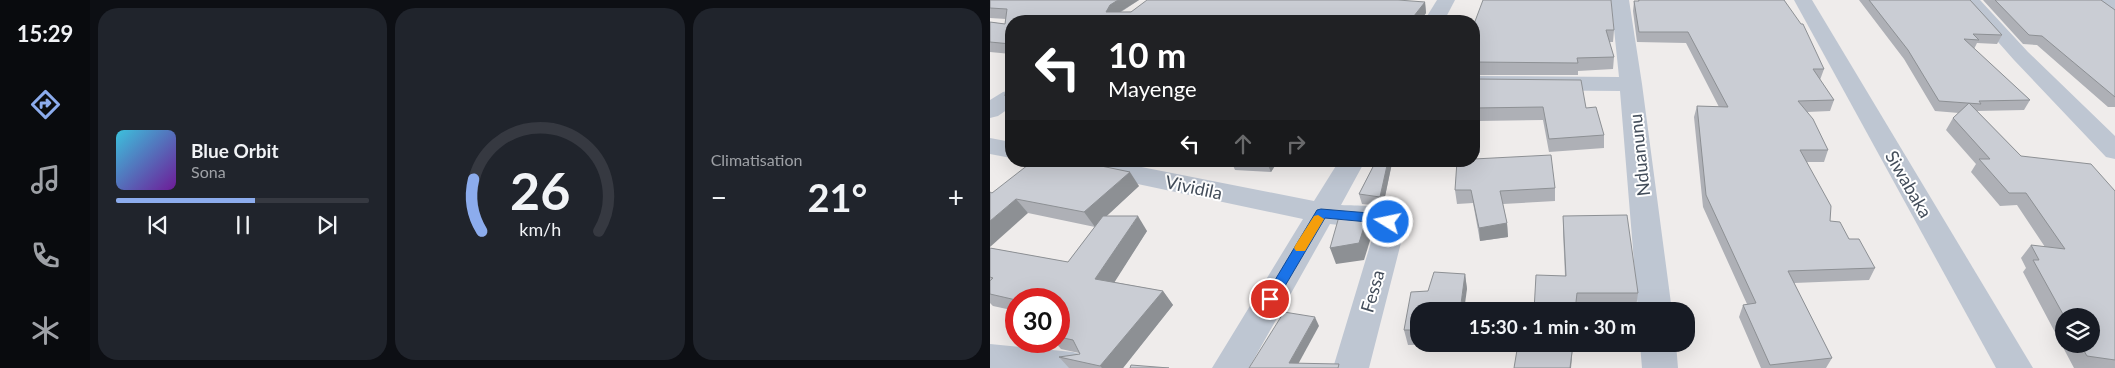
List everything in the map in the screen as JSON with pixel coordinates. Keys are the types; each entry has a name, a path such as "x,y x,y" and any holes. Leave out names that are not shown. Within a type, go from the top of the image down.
{"street":[{"path":"1437,15 1446,0"},
{"name":"Nduanunu","path":"1620,0 1631,84 1654,302"},
{"name":"Siwabaka","path":"1803,0 2015,368"},
{"path":"1970,0 2021,56 2115,151"},
{"path":"2109,0 2115,4"},
{"path":"1480,83 1631,84"},
{"path":"990,111 1005,101"},
{"path":"990,146 1005,149"},
{"name":"Vividila","path":"1096,167 1321,213"},
{"path":"1230,368 1348,167"},
{"name":"Fessa","path":"1321,213 1381,219 1388,222 1390,227 1350,368"},
{"path":"1659,352 1660,368"},
{"path":"990,360 1073,368"}],"building":[{"path":"990,0 1118,0 1110,5 1106,12 1131,12 1147,0 1398,0 1425,2 1415,15 1006,15 1007,9 990,8"},
{"path":"1483,0 1611,0 1614,30 1606,30 1614,57 1577,58 1578,63 1480,62 1480,15 1477,15"},
{"path":"1784,0 1801,24 1803,24 1824,69 1813,69 1834,100 1798,101 1813,119 1828,150 1800,150 1831,206 1830,221 1840,222 1849,239 1859,239 1875,268 1788,271 1832,358 1770,365 1743,305 1756,303 1706,195 1697,106 1728,107 1688,32 1639,32 1634,1"},
{"path":"1869,0 1970,0 2002,35 1973,34 1979,40 1964,39 2030,100 1979,101 1981,104 1939,101 1908,50"},
{"path":"1995,0 2101,0 2115,10 2115,97 2042,36 2029,35"},
{"path":"990,22 1005,24 1005,43 990,42"},
{"path":"1480,79 1581,80 1586,108 1596,107 1604,135 1549,139 1543,107 1480,108"},
{"path":"1969,103 2021,156 2091,164 2115,191 2115,360 2087,356 2085,353 2100,353 2100,308 2060,308 2033,260 2039,260 2031,245 2065,249 2026,193 2009,193 1979,159 1990,159 1953,118"},
{"path":"1551,155 1555,188 1500,191 1507,223 1479,228 1471,190 1455,190 1457,167 1480,167 1480,159"},
{"path":"1025,167 1106,167 1130,172 1084,212 1016,199 990,221 990,192 992,193"},
{"path":"1373,167 1387,167 1380,197 1359,194"},
{"path":"1340,213 1368,214 1359,243 1330,248"},
{"path":"1627,215 1638,293 1577,293 1576,302 1534,302 1536,275 1566,276 1563,216"},
{"path":"1103,216 1138,216 1095,279 1163,291 1100,366 1059,357 1080,354 1073,340 1070,339 1070,288 1005,288 1005,297 990,294 990,281 993,278 990,277 990,248 1068,262"},
{"path":"1434,272 1465,274 1461,302 1410,302 1410,330 1404,330 1411,292 1428,291"},
{"path":"1284,312 1315,317 1289,363 1339,364 1338,368 1249,368"},
{"path":"1517,352 1572,352 1570,368 1514,368"},
{"path":"1131,365 1169,368 1130,368"}],"slow traffic":[{"path":"1301,248 1318,219"}],"route":[{"path":"1270,299 1321,213 1381,219 1388,222"}]}
